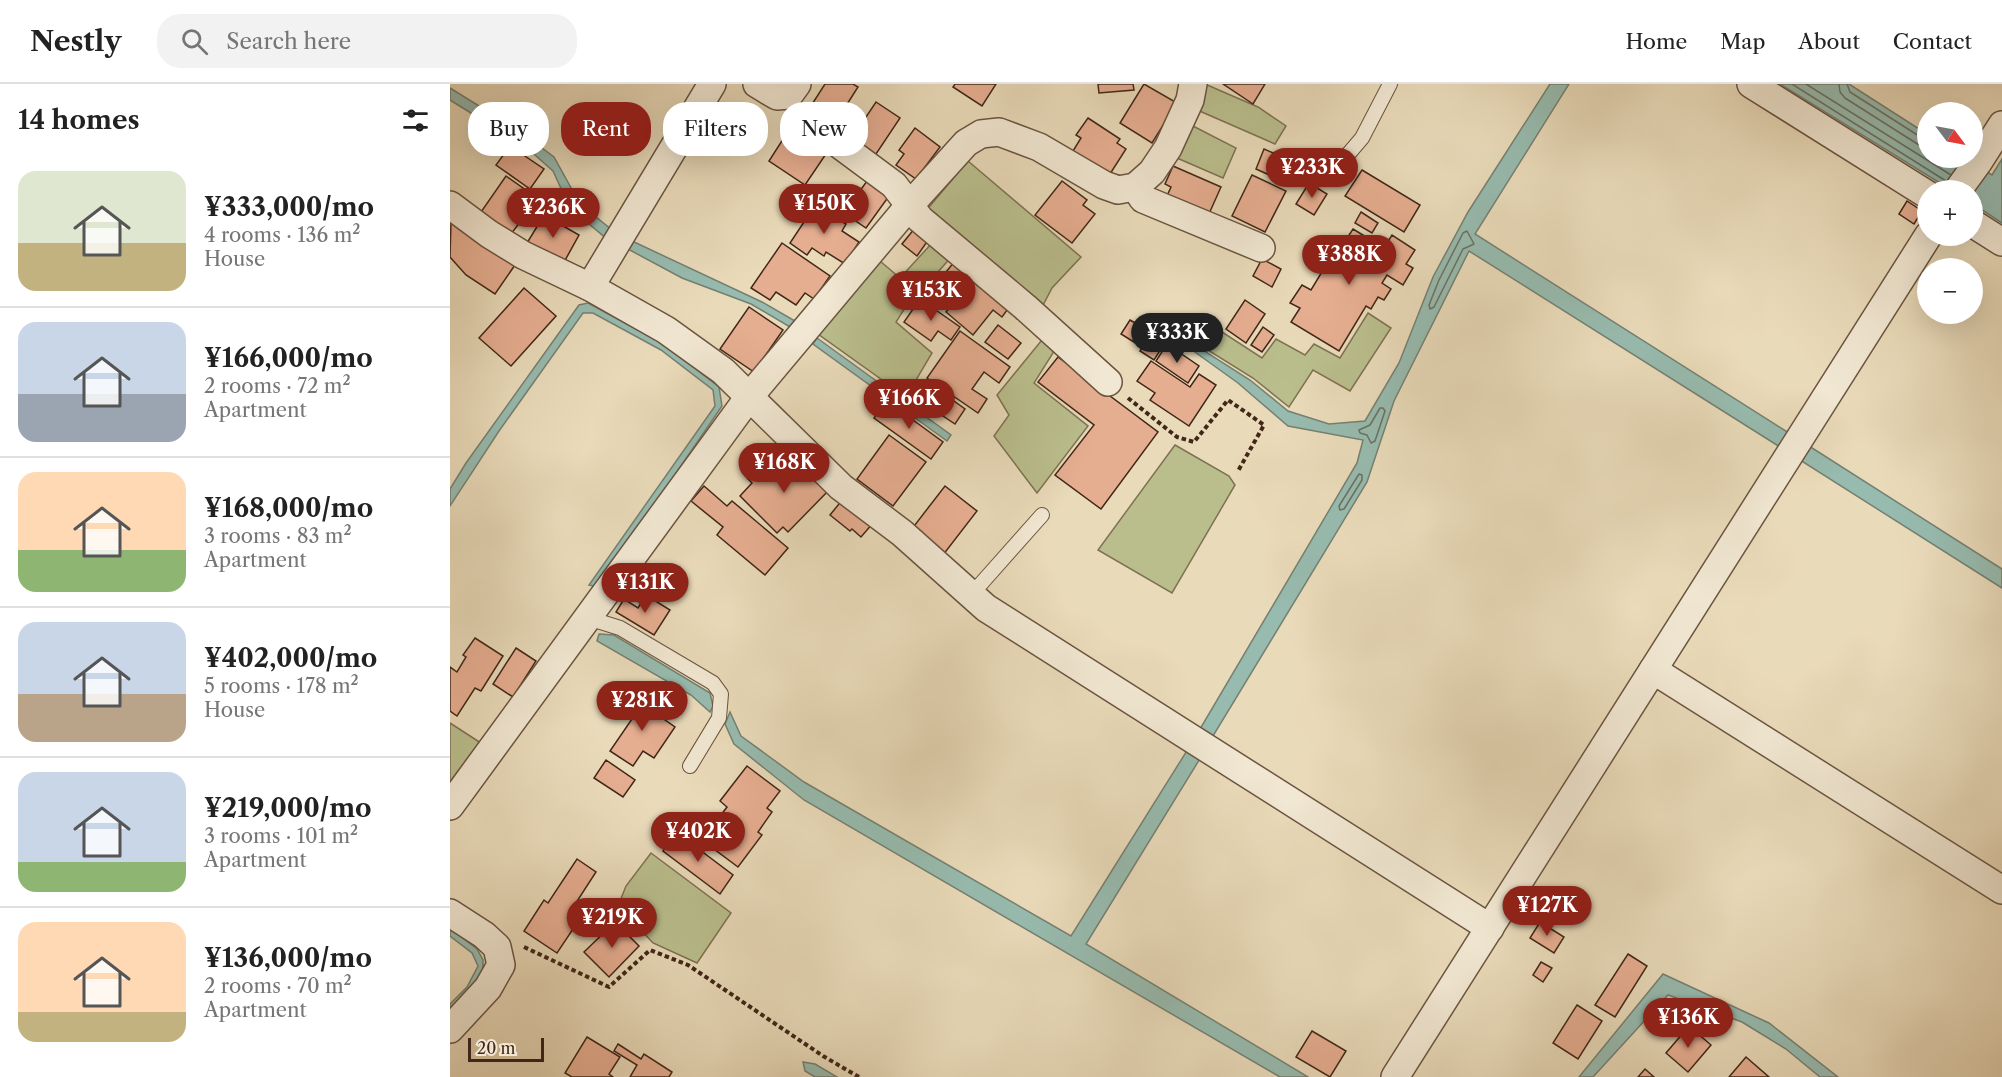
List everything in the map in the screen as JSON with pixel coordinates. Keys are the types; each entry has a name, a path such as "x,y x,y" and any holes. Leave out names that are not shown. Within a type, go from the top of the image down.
{"street":[{"path":"590,287 712,84"},
{"path":"757,84 777,96 789,95 796,84"},
{"path":"450,806 749,398 909,206 966,143 981,134 999,132 1039,147 1104,185 1118,190 1135,187 1152,172 1168,148 1190,100 1193,84"},
{"path":"1751,84 1917,188"},
{"path":"1965,180 2002,125"},
{"path":"855,156 894,185 920,219 1025,307 1108,382"},
{"path":"1135,187 1143,199 1261,248"},
{"path":"450,205 489,234 523,255 590,287 666,330 723,371 841,487 902,532 986,608 1490,928"},
{"path":"1983,231 2002,242"},
{"path":"1395,1077 1922,246"},
{"path":"1653,670 2002,890"},
{"path":"450,913 497,946 501,965 488,988 450,1029"}],"lane":[{"path":"1327,179 1362,138 1390,84"},
{"path":"971,595 1042,515"},
{"path":"588,618 620,628 713,683 721,694 719,718 690,766"}],"path":[{"path":"1108,382 1177,437 1194,442 1228,400 1264,425 1238,471"},
{"path":"497,946 516,943 609,987 650,950 688,965 823,1056 859,1077"}],"green space":[{"path":"1205,84 1258,107 1286,126 1275,144 1195,109"},
{"path":"1191,125 1236,148 1223,178 1177,158"},
{"path":"968,161 1081,257 1052,288 1041,309 924,213"},
{"path":"933,242 952,256 938,272 955,288 942,306 918,287 896,322 932,353 906,397 818,334 880,261 900,278"},
{"path":"1368,313 1391,328 1350,391 1313,370 1289,407 1253,378 1203,347 1219,330 1262,358 1276,339 1305,355 1314,344 1340,358"},
{"path":"1046,335 1058,345 1034,383 1088,426 1037,493 994,436 1009,415 997,395"},
{"path":"1175,445 1229,476 1235,485 1172,593 1098,550"},
{"path":"450,723 484,745 450,788"},
{"path":"651,853 731,913 697,963 653,943 618,906 626,886"}],"water":[{"path":"1550,84 1569,84 1475,234 1789,433 1780,447 1469,251 1394,401 1367,482 1213,736 1200,729 1357,463 1363,440 1288,426 1238,383 1167,332 1170,329 1250,380 1288,411 1329,424 1365,421 1399,363 1433,277 1468,212"},
{"path":"1780,84 1849,84 1917,128 1917,168 1980,168 1992,175 2002,159 2002,223 1983,211 1983,180 1935,180"},
{"path":"450,88 473,102 468,102 468,111 450,100"},
{"path":"549,153 554,157 580,204 612,230 607,239 570,208 553,171 536,156 549,156"},
{"path":"632,241 762,302 795,321 790,327 751,304 682,278 626,248"},
{"path":"588,303 662,343 719,387 722,406 598,587 589,585 715,406 713,390 661,350 593,313 583,313 499,431 450,506 450,489 466,463 579,305"},
{"path":"817,338 951,435 947,441 813,344"},
{"path":"1809,446 2002,569 2002,588 1800,460"},
{"path":"599,634 614,635 710,693 713,706 710,712 691,695 597,641"},
{"path":"730,712 741,736 804,782 1071,936 1188,749 1201,757 1086,944 1308,1077 1280,1077 804,800 734,744 725,724"},
{"path":"450,928 477,949 483,960 483,973 450,1013 450,1004 467,987 478,966 472,953 450,936"},
{"path":"1663,974 1769,1023 1838,1077 1820,1077 1786,1049 1742,1022 1668,995 1593,1077 1579,1077"},
{"path":"803,1062 815,1064 837,1077 815,1077 805,1071"}],"building":[{"path":"825,84 853,84 858,87 848,102 813,102"},
{"path":"955,84 996,84 982,106 953,87"},
{"path":"1098,84 1133,84 1134,90 1099,93"},
{"path":"1144,84 1177,103 1152,143 1120,123"},
{"path":"1223,84 1265,84 1253,104"},
{"path":"876,102 900,118 876,154 868,149 868,114"},
{"path":"1088,118 1120,139 1117,143 1126,149 1110,174 1073,151 1081,138 1076,135"},
{"path":"915,128 940,147 916,179 896,165 904,154 899,150"},
{"path":"780,144 780,156 825,156 805,185 769,161"},
{"path":"1264,149 1294,162 1285,182 1256,169"},
{"path":"503,156 525,156 544,169 530,189 496,165"},
{"path":"1173,166 1221,187 1208,216 1166,198 1171,187 1165,184"},
{"path":"1362,170 1420,205 1404,232 1345,196"},
{"path":"1252,175 1286,191 1265,232 1232,216"},
{"path":"506,176 547,205 533,224 524,217 511,234 481,212"},
{"path":"867,181 889,196 866,228 844,213"},
{"path":"1062,181 1087,200 1083,205 1095,214 1072,243 1035,215"},
{"path":"1309,183 1327,194 1314,215 1296,204"},
{"path":"809,200 846,224 842,231 859,242 845,264 826,252 824,256 812,248 807,255 790,243 808,216 801,212"},
{"path":"1907,201 1917,208 1917,219 1914,224 1899,214"},
{"path":"1361,212 1378,223 1372,233 1355,223"},
{"path":"544,215 579,235 563,264 527,243"},
{"path":"451,222 515,265 495,294 466,275 450,257"},
{"path":"915,228 929,239 917,256 902,244"},
{"path":"1353,229 1384,248 1392,235 1415,250 1406,264 1413,268 1403,285 1387,275 1382,283 1391,289 1384,300 1378,297 1371,309 1366,306 1339,351 1291,322 1300,308 1290,303 1302,285 1311,290 1328,262 1312,252 1319,241 1338,252"},
{"path":"782,243 830,276 814,299 805,293 796,305 776,292 770,300 751,288"},
{"path":"1262,259 1281,269 1272,287 1253,276"},
{"path":"955,261 1010,306 1002,317 993,310 973,335 946,312 965,288 946,272"},
{"path":"524,288 556,316 511,366 479,338"},
{"path":"920,299 960,327 951,340 938,331 931,341 904,322"},
{"path":"1245,300 1265,314 1246,343 1226,329"},
{"path":"749,307 783,330 754,372 720,349"},
{"path":"1130,320 1147,330 1137,344 1121,334"},
{"path":"998,325 1021,343 1008,359 985,342"},
{"path":"1263,327 1274,335 1262,352 1251,345"},
{"path":"1154,329 1168,338 1154,360 1140,351"},
{"path":"960,331 1010,367 999,383 984,372 972,389 987,399 978,413 927,378"},
{"path":"1167,344 1199,366 1188,383 1156,361"},
{"path":"1058,357 1158,432 1101,509 1055,475 1094,425 1038,382"},
{"path":"1151,361 1190,387 1199,374 1216,385 1189,426 1150,400 1155,393 1137,381"},
{"path":"933,386 965,409 955,424 922,402"},
{"path":"887,401 943,442 931,459 874,418"},
{"path":"889,435 926,462 893,506 857,479"},
{"path":"796,456 830,489 788,532 783,527 777,533 740,496 752,483 747,478 762,462 777,476"},
{"path":"704,486 727,506 732,501 788,548 765,575 717,535 723,527 691,501"},
{"path":"945,486 977,511 943,555 911,530"},
{"path":"843,499 873,523 861,537 830,515"},
{"path":"646,595 670,610 654,635 616,612 624,599 638,608"},
{"path":"475,638 503,656 481,691 475,688 457,716 450,711 450,667 457,672 466,657 463,655"},
{"path":"516,648 536,661 513,697 493,684"},
{"path":"637,695 660,711 658,715 675,727 654,758 643,751 633,766 610,751 632,719 624,714"},
{"path":"606,760 635,780 623,797 594,778"},
{"path":"747,766 780,791 767,808 772,812 758,832 762,835 738,867 702,840 727,807 720,801"},
{"path":"676,832 733,875 720,894 663,851"},
{"path":"577,859 596,872 572,909 594,922 584,936 573,929 557,953 524,931 544,900 548,903"},
{"path":"615,922 639,946 609,977 584,952"},
{"path":"1540,922 1564,937 1554,953 1530,938"},
{"path":"1628,954 1647,966 1615,1017 1595,1005"},
{"path":"1541,962 1552,968 1543,982 1533,975"},
{"path":"1577,1005 1602,1021 1578,1059 1553,1043"},
{"path":"1689,1026 1711,1045 1688,1072 1666,1053"},
{"path":"1312,1031 1346,1051 1330,1077 1296,1057"},
{"path":"587,1037 620,1057 609,1074 613,1077 572,1077 565,1073"},
{"path":"618,1044 641,1059 644,1054 672,1072 669,1077 630,1077 637,1065 614,1051"},
{"path":"1746,1057 1769,1077 1729,1077"},
{"path":"1645,1069 1654,1077 1638,1077"}]}
